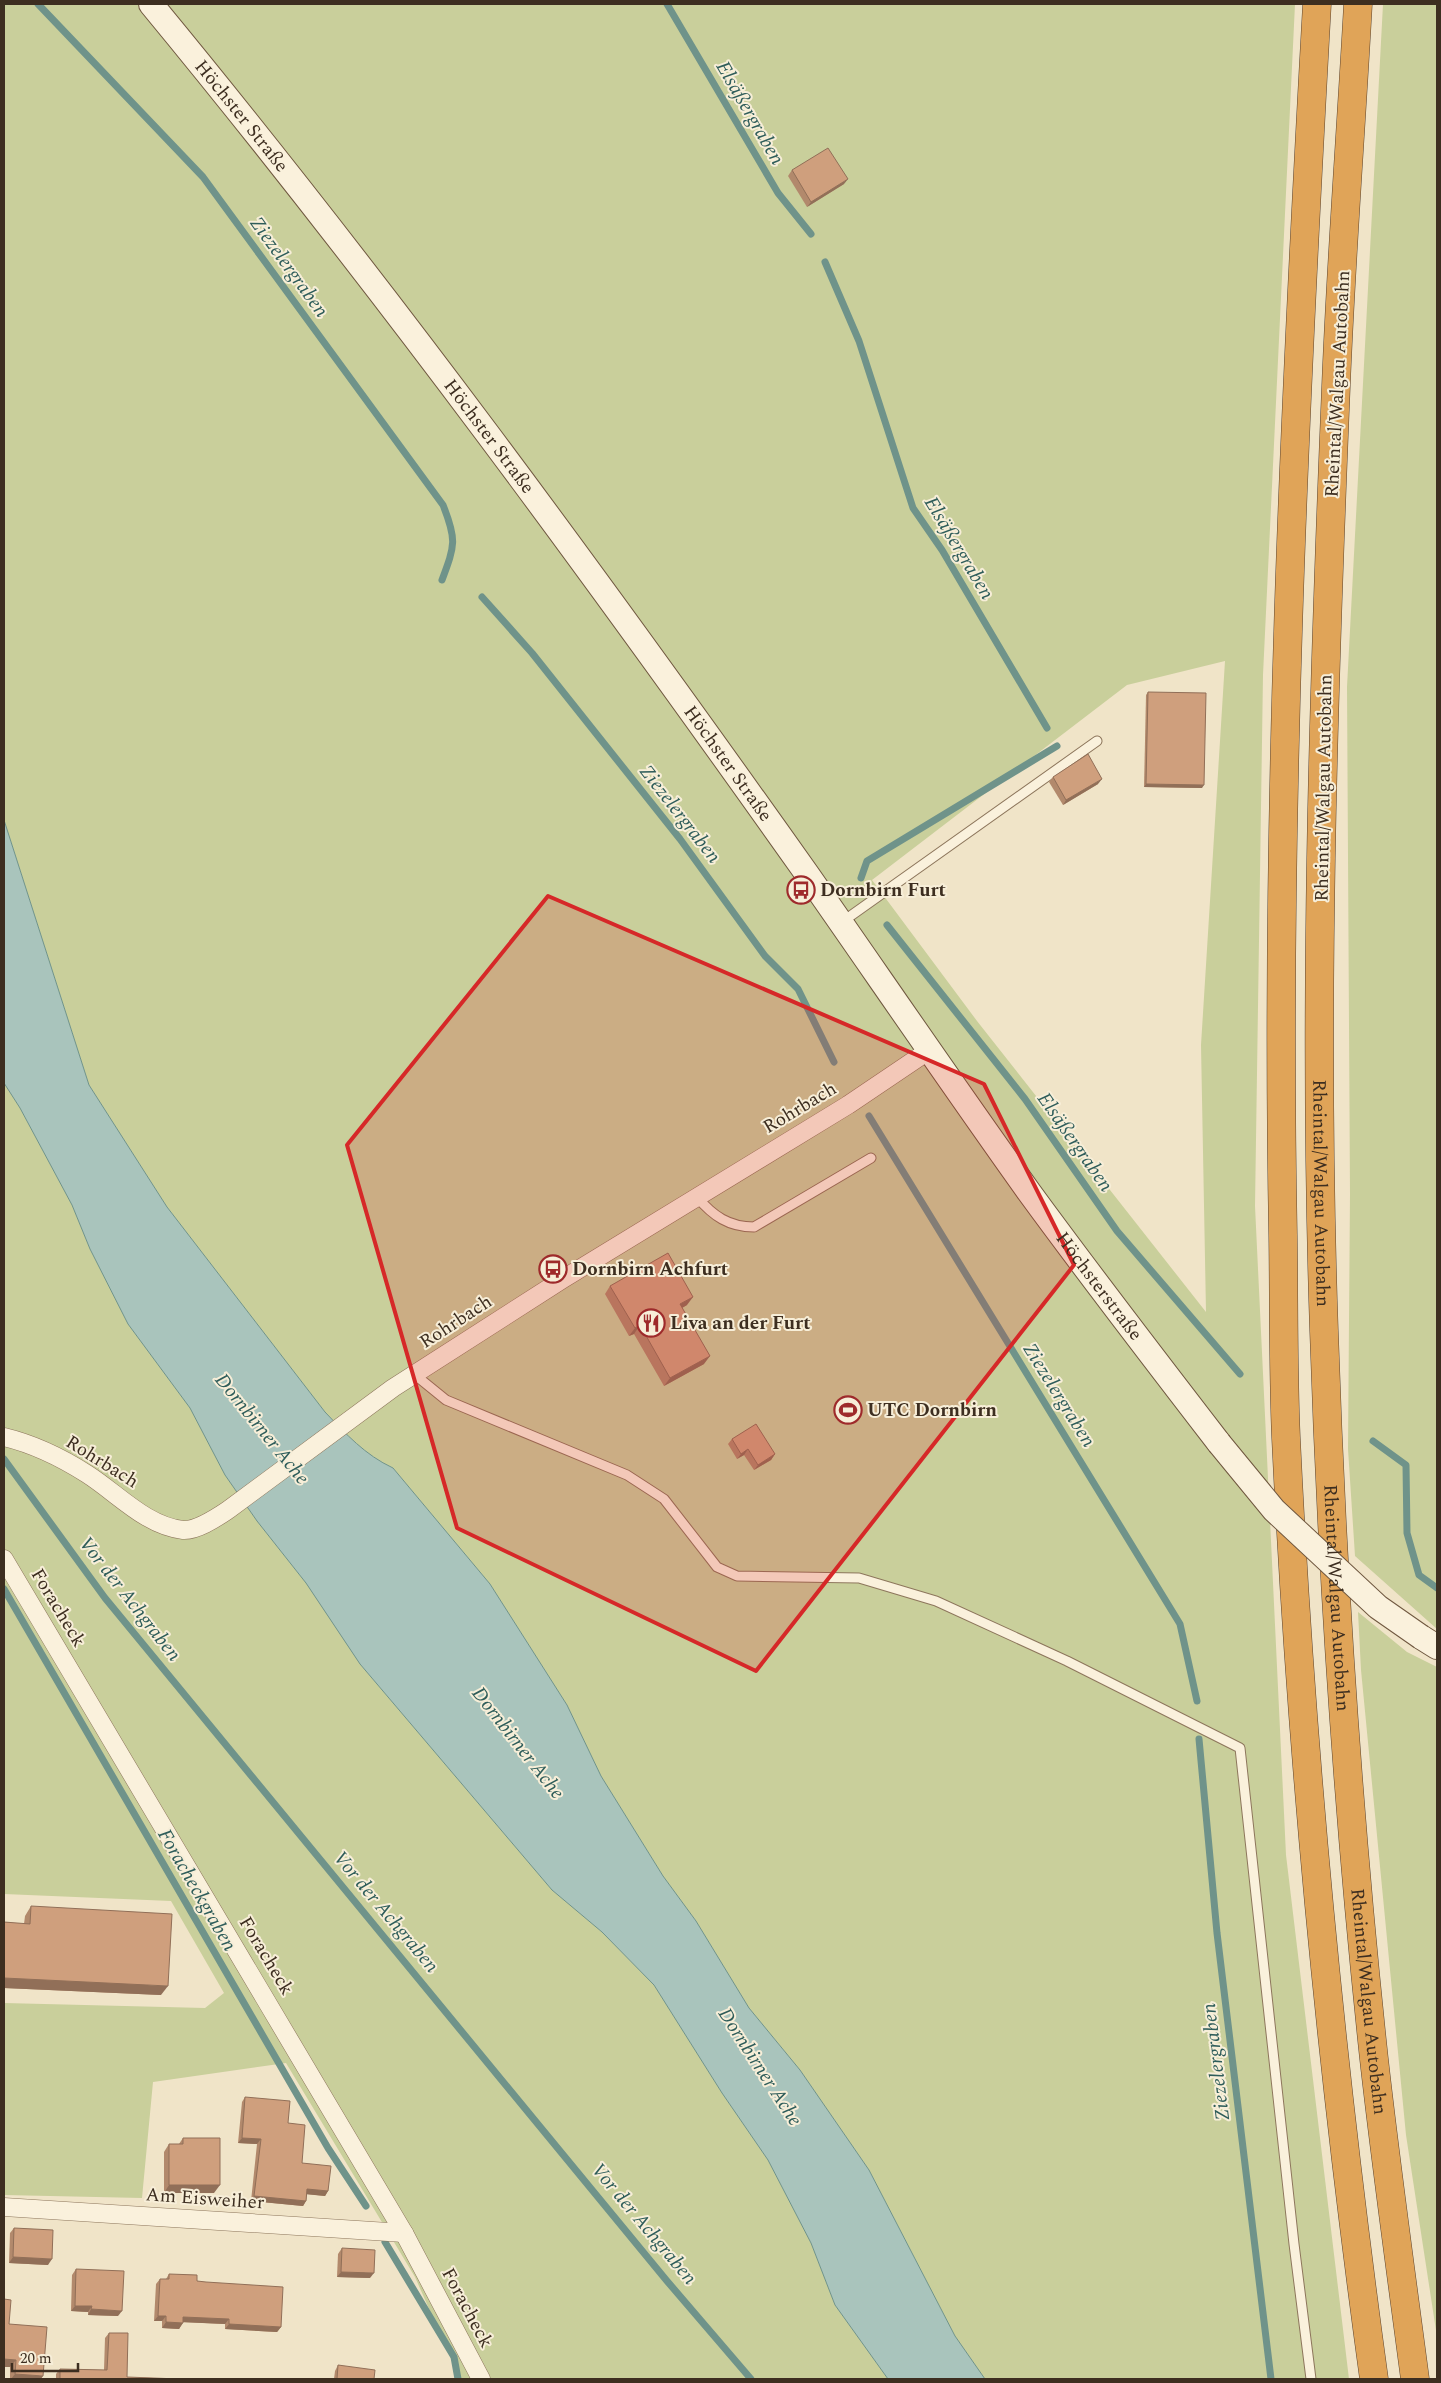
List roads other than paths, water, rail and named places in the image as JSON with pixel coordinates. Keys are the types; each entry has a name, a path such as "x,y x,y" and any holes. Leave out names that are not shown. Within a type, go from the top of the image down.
{"highway":[{"name":"Rheintal/Walgau Autobahn","path":"1317,4 1296,400 1287,641 1281,887 1279,1059 1286,1425 1297,1624 1313,1846 1333,2055 1374,2379"},
{"name":"Rheintal/Walgau Autobahn","path":"1358,4 1336,381 1328,625 1321,918 1324,1328 1339,1640 1355,1862 1374,2057 1415,2379"}],"main road":[{"name":"Höchster Straße","path":"151,4 208,72 422,346 655,662 811,880"},
{"name":"Höchsterstraße","path":"811,880 1038,1204 1118,1313 1219,1443 1274,1510 1378,1607 1429,1642"}],"street":[{"name":"Rohrbach","path":"4,1438 20,1441 50,1454 88,1475 154,1521 184,1530 207,1523 250,1494 352,1417 414,1374 563,1278 848,1104 930,1049"},
{"name":"Foracheck","path":"4,1559 404,2232 481,2379"},
{"name":"Am Eisweiher","path":"4,2207 404,2232"}],"lane":[{"path":"840,924 1096,741"},
{"path":"697,1197 716,1217 736,1227 754,1227 871,1158"},
{"path":"414,1374 446,1400 627,1475 664,1499 717,1567 737,1576 859,1578 936,1601 1067,1660 1240,1748 1293,2234 1311,2379"}],"water":[{"name":"Dornbirner Ache","path":"4,820 89,1085 167,1207 325,1412 348,1436 365,1450 393,1468 490,1584 567,1705 601,1776 663,1876 696,1921 749,2008 800,2070 869,2170 955,2336 985,2379 888,2379 835,2305 811,2243 768,2160 722,2093 654,1985 602,1932 552,1890 360,1664 306,1583 257,1521 225,1475 190,1408 128,1324 90,1249 72,1205 20,1108 4,1083"}],"waterway":[{"name":"Ziezelergraben","path":"38,4 203,177 443,505 451,527 453,542 450,558 442,580"},
{"name":"Elsäßergraben","path":"667,4 778,193 811,234"},
{"name":"Elsäßergraben","path":"825,262 859,341 913,508 942,550 1047,728"},
{"name":"Ziezelergraben","path":"482,597 532,653 680,839 765,956 798,989 834,1062"},
{"name":"Elsäßergraben","path":"861,878 867,861 1057,746"},
{"name":"Elsäßergraben","path":"887,925 1025,1099 1117,1231 1240,1374"},
{"name":"Ziezelergraben","path":"869,1116 1180,1624 1197,1701"},
{"name":"Elsäßergraben","path":"1373,1441 1406,1465 1407,1533 1419,1575 1437,1588"},
{"name":"Vor der Achgraben","path":"4,1459 105,1598 667,2281 751,2379"},
{"name":"Foracheckgraben","path":"4,1589 328,2148 366,2206"},
{"name":"Ziezelergraben","path":"1199,1739 1217,1933 1271,2379"},
{"name":"Foracheckgraben","path":"385,2242 454,2357 458,2379"}],"place":[{"name":"Dornbirn Furt","path":"801,890"},
{"name":"Dornbirn Achfurt","path":"553,1269"},
{"name":"Liva an der Furt","path":"651,1323"},
{"name":"UTC Dornbirn","path":"848,1410"}]}
